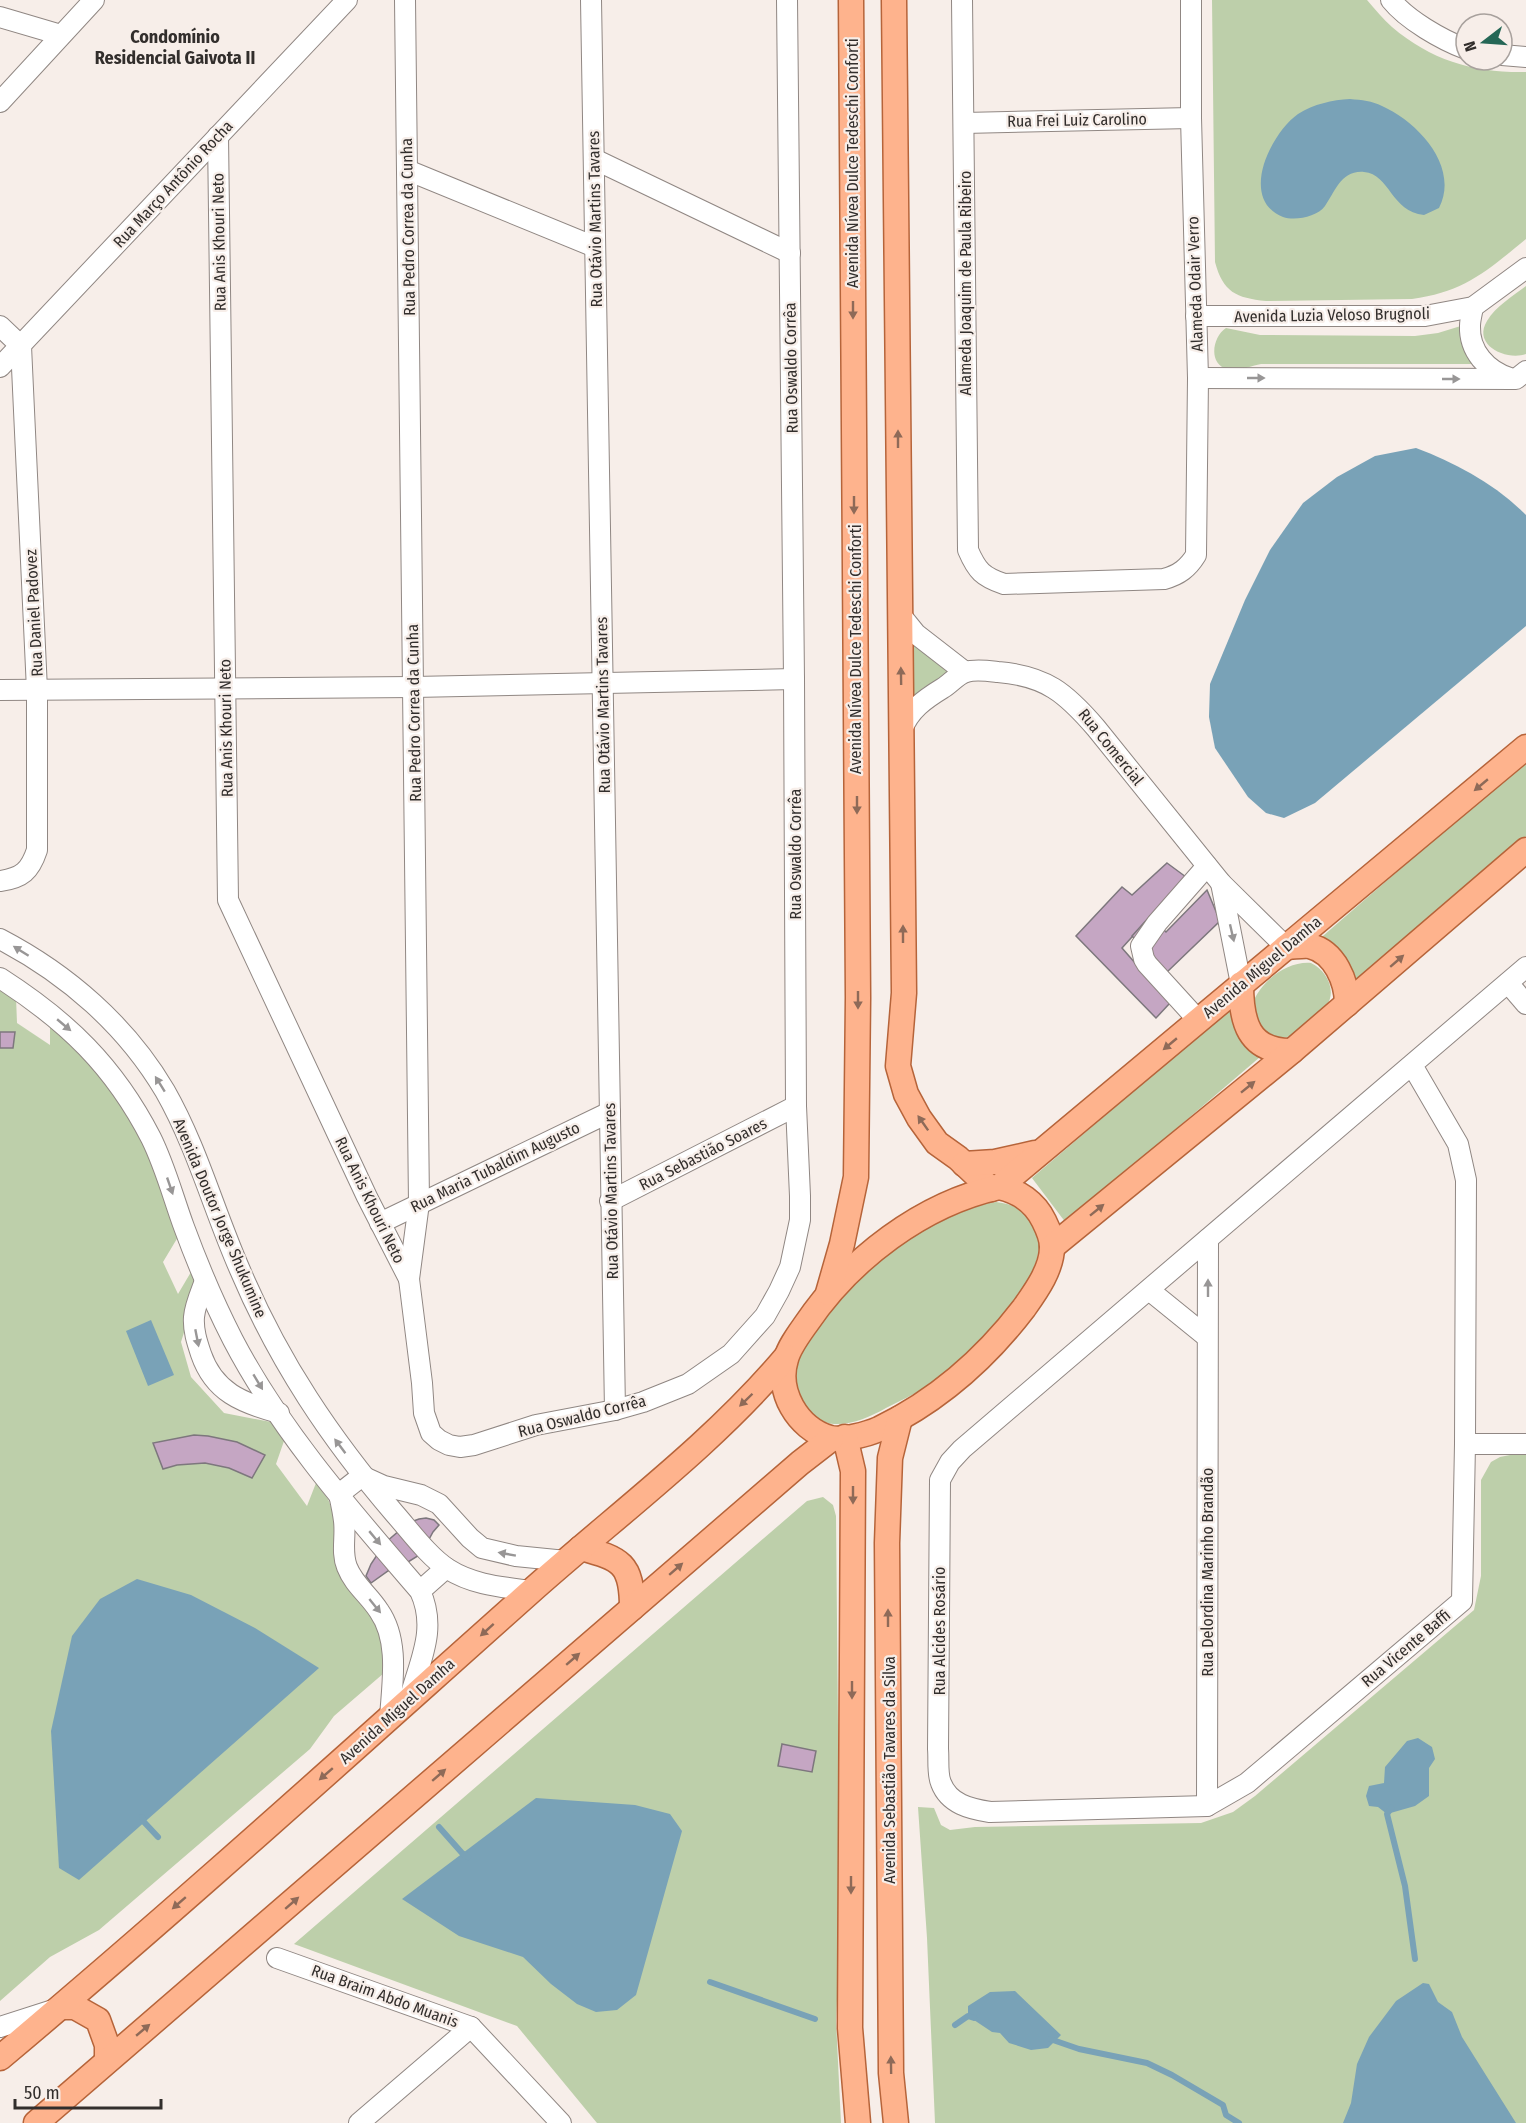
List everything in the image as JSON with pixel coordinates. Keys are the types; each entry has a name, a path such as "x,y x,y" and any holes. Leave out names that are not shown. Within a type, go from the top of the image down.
{"main road":[{"name":"Avenida Nívea Dulce Tedeschi Conforti","path":"828,1295 842,1244 856,1177 858,998 851,0"},
{"path":"894,0 904,993 898,1066 906,1094 919,1118 937,1143 995,1188"},
{"name":"Avenida Miguel Damha","path":"995,1188 1526,747"},
{"path":"1052,1247 1292,1051 1526,850"},
{"path":"1286,947 1310,946 1327,957 1340,973 1347,993 1347,1004"},
{"path":"1241,984 1242,1014 1252,1035 1266,1046 1283,1052 1292,1051"},
{"path":"964,1164 995,1162 1040,1151"},
{"path":"786,1357 783,1378 787,1398 809,1427 838,1438 856,1437 875,1431 935,1396 1003,1336 1045,1274 1052,1247 1045,1223 1029,1201 1013,1190 995,1188 941,1207 903,1228 867,1256 828,1295"},
{"name":"Avenida Miguel Damha","path":"0,2058 61,2007 698,1446 769,1377 786,1357 806,1324 828,1295"},
{"name":"Avenida Sebastião Tavares da Silva","path":"896,2123 891,2073 887,1543 890,1458 900,1418"},
{"path":"36,2123 800,1462 838,1438"},
{"path":"838,1438 853,1471 850,2028 858,2123"},
{"path":"573,1554 607,1555 618,1561 628,1573 632,1586 632,1608"},
{"path":"61,2007 75,2007 98,2020 107,2045 107,2060"}],"street":[{"path":"0,102 94,0"},
{"name":"Rua Março Antônio Rocha","path":"0,367 347,0"},
{"name":"Rua Pedro Correa da Cunha","path":"405,0 419,1203 409,1279 427,1423"},
{"name":"Rua Otávio Martins Tavares","path":"591,0 615,1410"},
{"name":"Rua Oswaldo Corrêa","path":"427,1423 431,1433 449,1445 460,1447 474,1445 536,1425 644,1402 688,1384 731,1354 765,1316 790,1267 800,1220 796,1106 787,0"},
{"name":"Alameda Joaquim de Paula Ribeiro","path":"962,0 968,550 974,565 986,578 1004,584 1164,579 1176,576 1189,566"},
{"name":"Alameda Odair Verro","path":"1189,566 1196,555 1198,538 1198,378 1191,118 1191,0"},
{"path":"1390,0 1423,27 1454,45"},
{"path":"0,17 61,35"},
{"name":"Rua Frei Luiz Carolino","path":"964,123 1191,118"},
{"name":"Rua Anis Khouri Neto","path":"218,136 228,900 380,1223 409,1279"},
{"path":"594,159 790,253"},
{"path":"407,170 595,247"},
{"name":"Avenida Luzia Veloso Brugnoli","path":"1196,316 1425,315 1473,307 1526,268"},
{"path":"1473,307 1469,326 1472,345 1482,362 1498,374 1523,378"},
{"path":"0,326 21,346"},
{"name":"Rua Daniel Padovez","path":"0,881 10,880 22,874 32,865 37,850 37,690 21,346"},
{"path":"1198,378 1523,378"},
{"path":"899,613 916,634 965,672 918,706 906,718 902,730"},
{"name":"Rua Comercial","path":"965,672 989,671 1029,677 1058,690 1075,703 1221,883 1286,947"},
{"path":"0,690 414,687 794,679"},
{"path":"1198,1020 1147,964 1141,946 1157,923 1207,866"},
{"name":"Rua Comercial","path":"1221,883 1241,984"},
{"name":"Avenida Doutor Jorge Shukumine","path":"0,939 62,978 98,1007 126,1036 164,1090 180,1119 239,1270 271,1335 308,1401 362,1476 417,1540 446,1568 467,1579 531,1591"},
{"path":"1208,1337 1149,1290 1526,967"},
{"name":"Avenida Doutor Jorge Shukumine","path":"0,978 36,1001 75,1034 100,1060 122,1089 151,1139 205,1281 240,1351 312,1461 420,1591 427,1611 428,1636 409,1701"},
{"path":"1508,983 1526,1004"},
{"path":"100,1060 126,1036"},
{"name":"Rua Vicente Baffi","path":"951,1798 969,1809 990,1812 1207,1806 1247,1783 1462,1601 1466,1180 1458,1144 1412,1065"},
{"name":"Rua Sebastião Soares","path":"610,1201 796,1106"},
{"name":"Rua Maria Tubaldim Augusto","path":"380,1223 610,1113"},
{"name":"Rua Delordina Marinho Brandão","path":"1207,1806 1208,1239"},
{"path":"205,1281 194,1316 196,1338 204,1364 218,1384 235,1397 249,1405 279,1413"},
{"name":"Rua Alcides Rosário","path":"951,1798 941,1783 938,1749 940,1480 950,1462 962,1449 1149,1290"},
{"path":"240,1351 263,1350 271,1335"},
{"path":"1465,1444 1526,1444"},
{"path":"390,1718 393,1678 392,1645 388,1626 379,1610 353,1579 346,1564 345,1522 339,1494 362,1476 384,1486 421,1495 439,1504 482,1548 508,1555 573,1554"},
{"path":"420,1591 446,1568"},
{"name":"Rua Braim Abdo Muanis","path":"277,1958 471,2027 561,2123"},
{"path":"0,2027 61,2007"},
{"path":"359,2123 471,2027"}],"green space":[{"path":"1212,0 1367,0 1392,27 1407,39 1454,63 1454,72 1526,72 1526,239 1474,278 1446,291 1412,299 1266,301 1246,298 1232,292 1222,280 1215,262"},
{"path":"1526,286 1526,354 1518,356 1501,353 1487,344 1484,330 1487,321 1505,302"},
{"path":"1464,325 1477,364 1261,364 1232,370 1217,362 1214,350 1221,332 1226,328 1260,335 1415,336 1438,333"},
{"path":"906,636 955,671 923,688 907,702"},
{"path":"1526,760 1526,836 1351,987 1316,942"},
{"path":"1311,963 1321,970 1328,981 1331,993 1327,1005 1306,1025 1289,1036 1277,1038 1260,1031 1252,1005 1261,988 1283,969 1292,965"},
{"path":"0,989 16,997 17,1023 50,1045 50,1023 92,1065 122,1104 145,1146 178,1237 163,1262 178,1294 191,1272 198,1288 181,1342 191,1377 224,1413 271,1422 284,1441 276,1464 307,1506 316,1483 328,1499 386,1647 384,1673 334,1716 310,1749 99,1930 50,1957 0,2001"},
{"path":"1231,1008 1267,1051 1066,1223 1032,1178"},
{"path":"996,1202 1014,1207 1028,1217 1035,1228 1039,1247 1033,1268 1021,1292 1003,1316 942,1376 916,1393 854,1422 834,1424 815,1417 797,1392 795,1371 805,1348 839,1301 883,1258 917,1234 958,1213"},
{"path":"1510,1455 1526,1455 1526,2123 935,2123 927,1938 918,1807 934,1808 941,1825 950,1830 975,1827 1201,1823 1233,1812 1255,1796 1474,1610 1481,1576 1481,1480 1491,1462"},
{"path":"823,1497 833,1505 836,1516 840,1935 836,2021 841,2123 597,2123 517,2026 294,1944 807,1501"}],"water":[{"path":"1350,99 1382,106 1396,113 1421,134 1440,162 1444,177 1444,193 1439,208 1424,215 1413,212 1397,201 1380,179 1373,174 1356,172 1344,178 1325,206 1317,213 1299,218 1288,218 1270,208 1263,196 1261,182 1264,166 1278,136 1298,114 1323,103"},
{"path":"1416,448 1446,460 1488,484 1526,515 1526,626 1315,803 1284,818 1266,813 1248,797 1215,748 1209,717 1210,684 1245,600 1270,550 1303,503 1337,477 1375,456"},
{"path":"151,1320 174,1375 148,1386 126,1331"},
{"path":"137,1579 191,1595 255,1628 319,1668 79,1880 59,1868 51,1731 72,1636 100,1599"},
{"path":"1418,1738 1432,1747 1435,1759 1429,1768 1429,1796 1415,1806 1387,1814 1378,1807 1369,1806 1366,1796 1369,1786 1384,1783 1385,1767 1407,1741"},
{"path":"536,1798 635,1805 670,1814 682,1831 636,1995 617,2010 596,2012 577,2004 551,1984 523,1957 459,1936 402,1899"},
{"path":"1423,1983 1429,1984 1438,2002 1452,2012 1462,2037 1516,2123 1343,2123 1351,2103 1357,2064 1369,2037 1396,2001"},
{"path":"1015,1991 1061,2035 1048,2048 1031,2050 1009,2043 1000,2033 992,2032 968,2016 968,2006 990,1992"}],"building":[{"path":"1167,863 1186,877 1122,948 1170,1003 1156,1018 1076,936 1122,887 1132,895"},
{"path":"1207,890 1220,921 1166,973 1132,936 1150,916 1166,932"},
{"path":"0,1032 15,1032 13,1048 0,1048"},
{"path":"194,1435 237,1442 265,1455 252,1478 229,1468 205,1463 177,1465 163,1469 153,1443"},
{"path":"426,1518 434,1520 439,1525 421,1554 408,1562 403,1562 371,1583 366,1576 385,1543 408,1523"},
{"path":"782,1744 816,1751 812,1772 778,1766"}],"waterway":[{"path":"1391,1808 1387,1814 1405,1886 1415,1959"},
{"path":"142,1817 158,1837"},
{"path":"439,1827 468,1857"},
{"path":"710,1982 815,2019"},
{"path":"955,2025 968,2016 974,2018"},
{"path":"1050,2039 1079,2049 1147,2063 1223,2105 1226,2115 1239,2123"}],"district":[{"name":"Condomínio Residencial Gaivota II","path":"175,47"}]}
